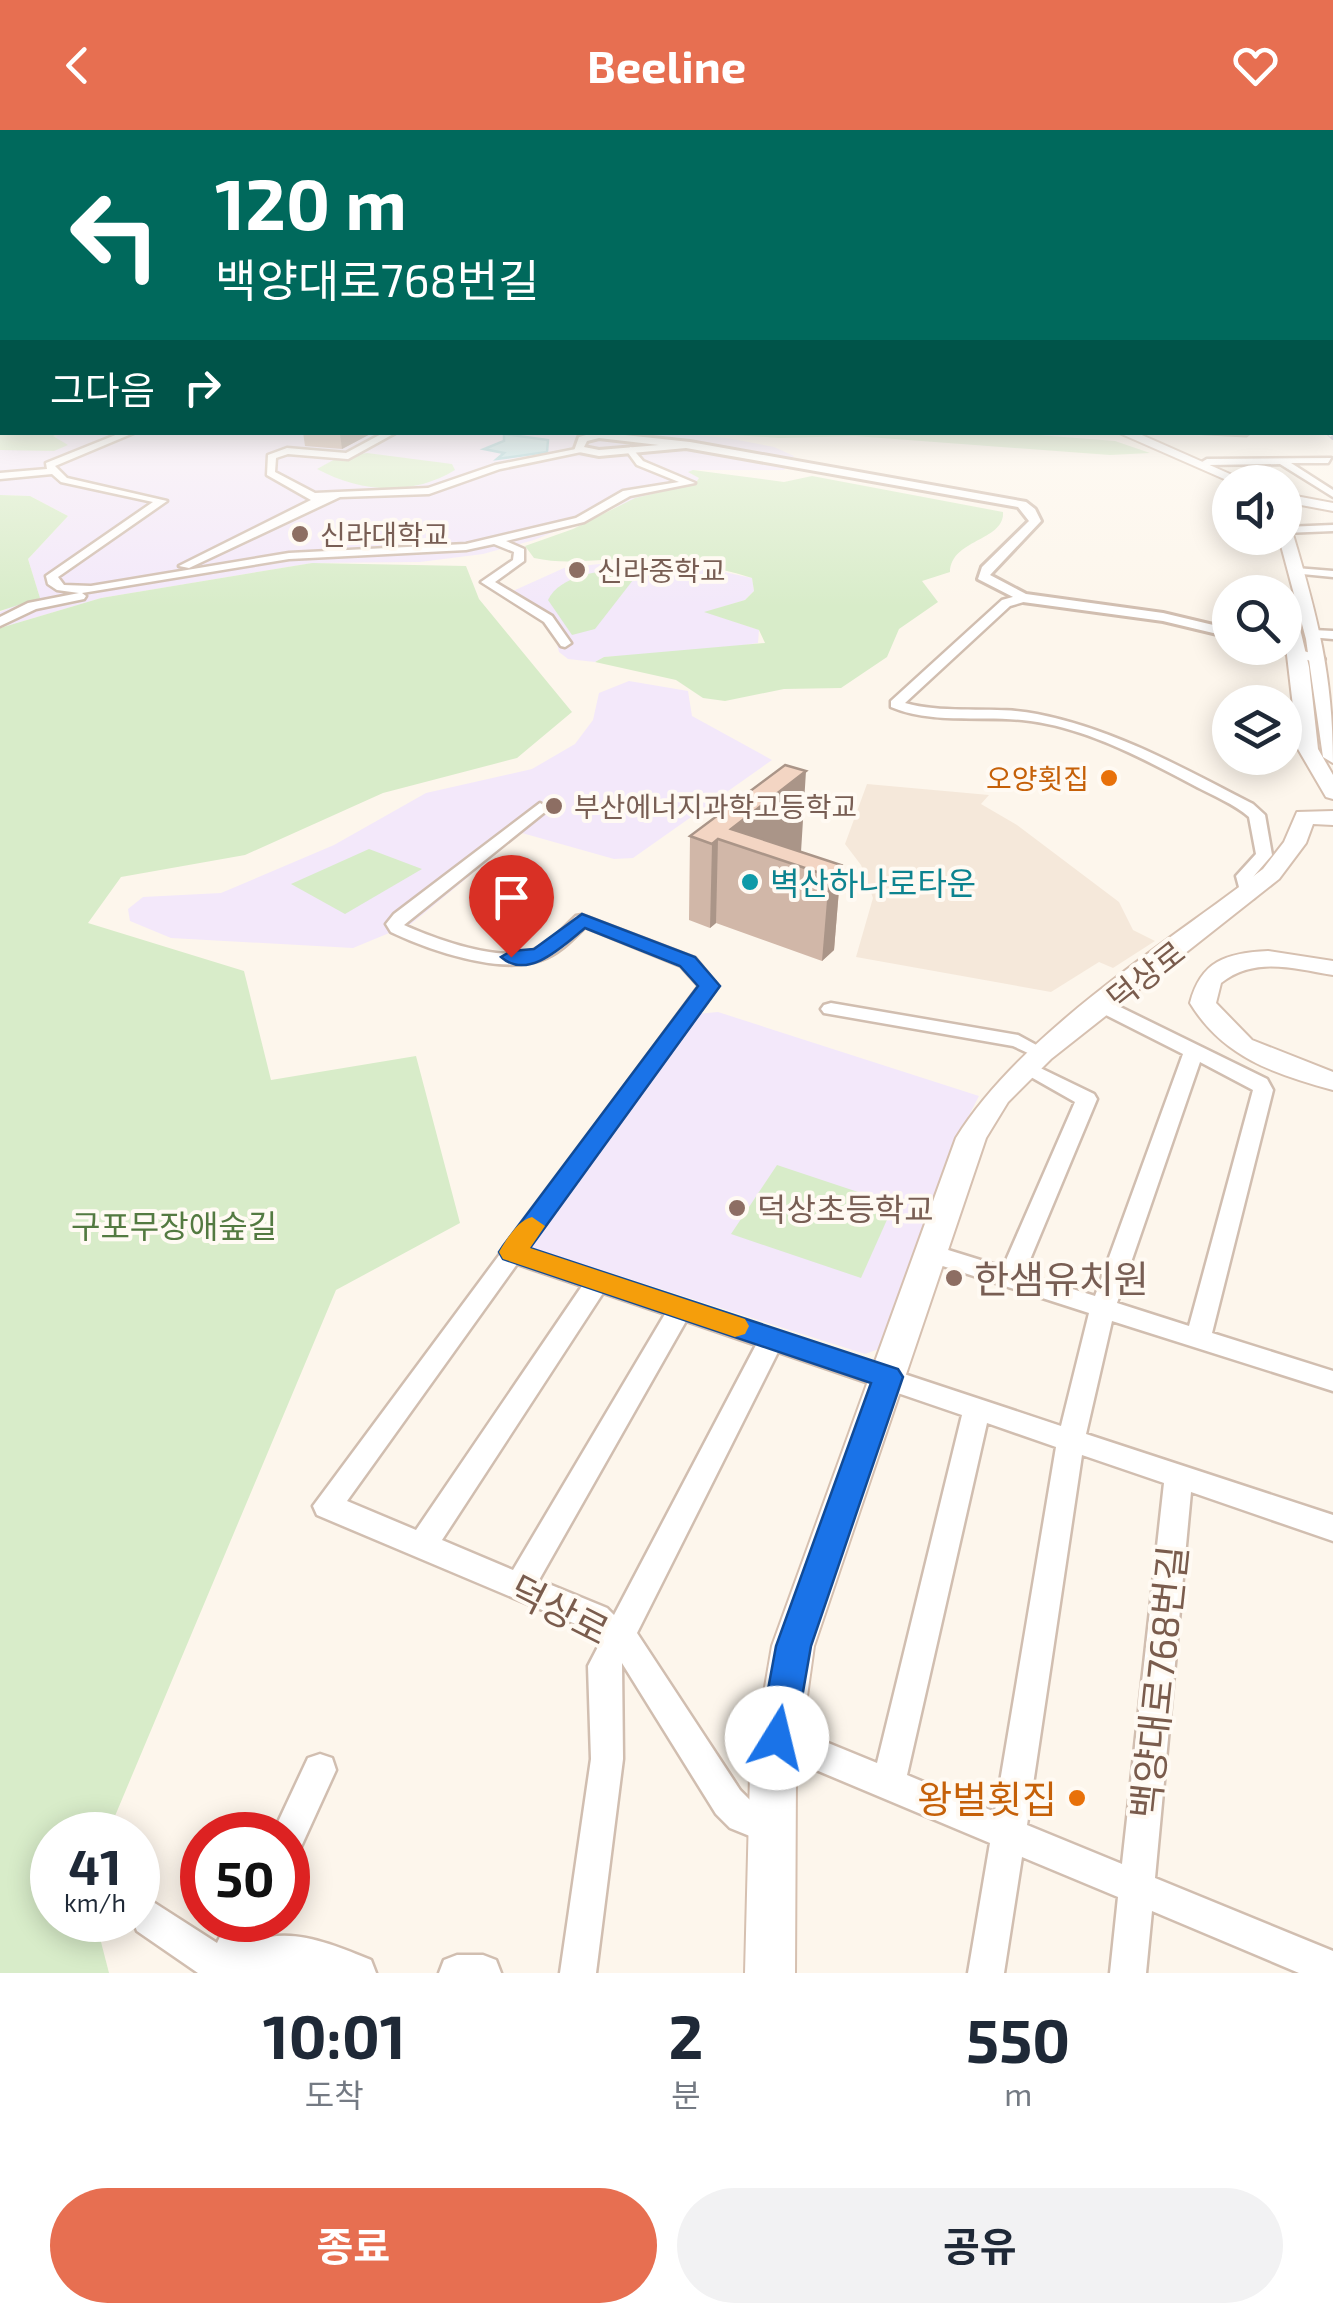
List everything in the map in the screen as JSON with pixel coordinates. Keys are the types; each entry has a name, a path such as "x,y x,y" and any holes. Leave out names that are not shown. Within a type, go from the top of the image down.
{"main road":[{"path":"1130,435 1212,470"},
{"path":"1145,435 1214,465"},
{"path":"1302,502 1333,508"},
{"path":"1292,555 1314,634 1333,757"},
{"path":"1302,633 1318,665 1308,749 1319,818"},
{"path":"1308,749 1333,793"},
{"name":"덕상로","path":"770,1973 777,1738 794,1646 971,1138 998,1096 1033,1061 1248,894 1282,863 1319,818"},
{"path":"1332,968 1272,958 1234,963 1208,980 1203,1003 1223,1032 1254,1054 1333,1081"}],"street":[{"path":"116,587 60,588 52,582 52,576 162,501 64,480 49,466 124,435"},
{"path":"315,498 270,473 270,457 287,451 348,456 388,435"},
{"path":"584,435 689,446 1022,504 1031,511 1034,521 983,576 1023,598"},
{"path":"581,451 579,444 589,436"},
{"path":"160,578 315,498 429,491 498,467 581,451 689,446"},
{"path":"0,622 32,606 160,578 289,556 452,549 580,520 628,493 690,483 640,463 631,450"},
{"path":"1207,462 1328,460"},
{"path":"1282,461 1333,494"},
{"path":"0,476 52,471"},
{"path":"297,486 333,495"},
{"path":"1302,529 1333,528"},
{"path":"495,540 520,551 518,560 487,582 548,619 565,643"},
{"path":"1296,571 1333,574"},
{"path":"1212,628 1124,610 1023,598 1006,602 896,704 917,712 997,712 1085,728 1257,814 1264,855 1244,876 1248,894"},
{"path":"1314,634 1333,636"},
{"path":"540,808 394,924 409,934 466,951 529,958 553,947 582,920 688,962 708,980 706,994 512,1252 1333,1528"},
{"path":"1103,1006 1260,1084 1263,1090 1198,1338"},
{"path":"831,1008 1018,1041 1033,1061 1087,1099 1010,1279"},
{"path":"986,1973 1071,1439 1103,1308 1194,1051"},
{"name":"덕상로","path":"512,1252 327,1506 596,1618 628,1645 728,1802 742,1816 772,1828"},
{"path":"932,1254 1333,1381"},
{"path":"422,1546 598,1281"},
{"path":"520,1586 681,1308"},
{"path":"578,1973 607,1759 604,1666 772,1338"},
{"path":"888,1784 977,1407"},
{"name":"백양대로768번길","path":"1128,1973 1179,1476"},
{"path":"777,1738 1333,1969"},
{"path":"300,1812 320,1770"},
{"path":"160,1925 214,1962 219,1973"},
{"path":"219,1973 235,1942"},
{"path":"231,1973 268,1954 293,1953 358,1973"},
{"path":"457,1973 484,1973"}],"shaded area":[{"name":"신라대학교","path":"58,435 696,435 774,447 794,456 784,470 693,470 699,479 695,484 641,497 534,540 483,554 420,562 312,563 101,598 0,628 0,612 39,595 28,559 68,516 30,496 0,495 0,449 51,442"},
{"path":"599,564 696,566 752,578 754,591 745,600 706,612 759,630 758,643 698,652 604,657 595,662 568,659 559,652 555,636 542,621 504,595 564,568"},
{"name":"부산에너지과학고등학교","path":"629,681 688,691 692,716 772,760 633,858 614,859 522,833 411,924 353,948 171,938 130,921 128,909 143,897 221,893 334,845 426,793 532,769 575,744 593,720 599,693"},
{"path":"867,784 989,795 981,804 1017,825 1119,902 1133,930 1155,941 1113,968 1099,962 1051,992 856,957 873,898 861,865 845,844"},
{"path":"718,1012 979,1096 952,1148 879,1349 865,1354 526,1246 696,1014"}],"green space":[{"path":"0,435 55,435 68,445 54,451 0,450"},
{"path":"735,435 1038,435 1115,441 1150,453 1110,455 855,436"},
{"path":"367,453 452,464 455,470 421,484 386,488 351,483 317,469 337,458"},
{"path":"688,472 784,482 812,476 1003,512 996,529 959,553 950,572 922,581 938,602 899,629 887,657 841,688 784,689 725,701 703,698 676,680 595,662 604,657 765,643 759,630 704,612 745,600 754,591 752,578 659,561 546,560 534,558 525,546 573,529 635,498 695,484 699,478"},
{"path":"0,495 30,496 68,516 28,559 40,598 0,611"},
{"name":"구포무장애숲길","path":"312,563 466,566 479,599 572,712 517,758 383,793 245,855 121,877 88,923 244,971 271,1080 416,1056 460,1223 336,1290 117,1812 30,1812 30,1942 101,1942 109,1973 0,1973 0,628 101,598"},
{"path":"624,569 640,571 595,629 572,635 548,600 554,592 581,576"},
{"path":"369,849 422,869 345,914 291,884"},
{"path":"777,1165 894,1204 861,1278 731,1234"}],"water":[{"path":"504,435 548,440 547,452 497,459 504,453 484,449 504,441"}],"building":[{"path":"785,765 806,771 731,829 841,865 829,876 718,839 712,844 690,836"}],"railway":[{"path":"1330,435 1333,438"}],"slow traffic":[{"path":"532,1226 512,1252 735,1326"}],"place":[{"name":"신라대학교","path":"300,534"},
{"name":"신라중학교","path":"577,570"},
{"name":"오양횟집","path":"1109,778"},
{"name":"부산에너지과학고등학교","path":"554,806"},
{"name":"벽산하나로타운","path":"750,882"},
{"name":"덕상초등학교","path":"737,1208"},
{"name":"한샘유치원","path":"954,1278"},
{"name":"왕벌횟집","path":"1077,1798"}],"route":[{"path":"511,957 529,958 553,947 582,920 688,962 704,975 709,986 512,1252 888,1377 794,1646 777,1738"}]}
